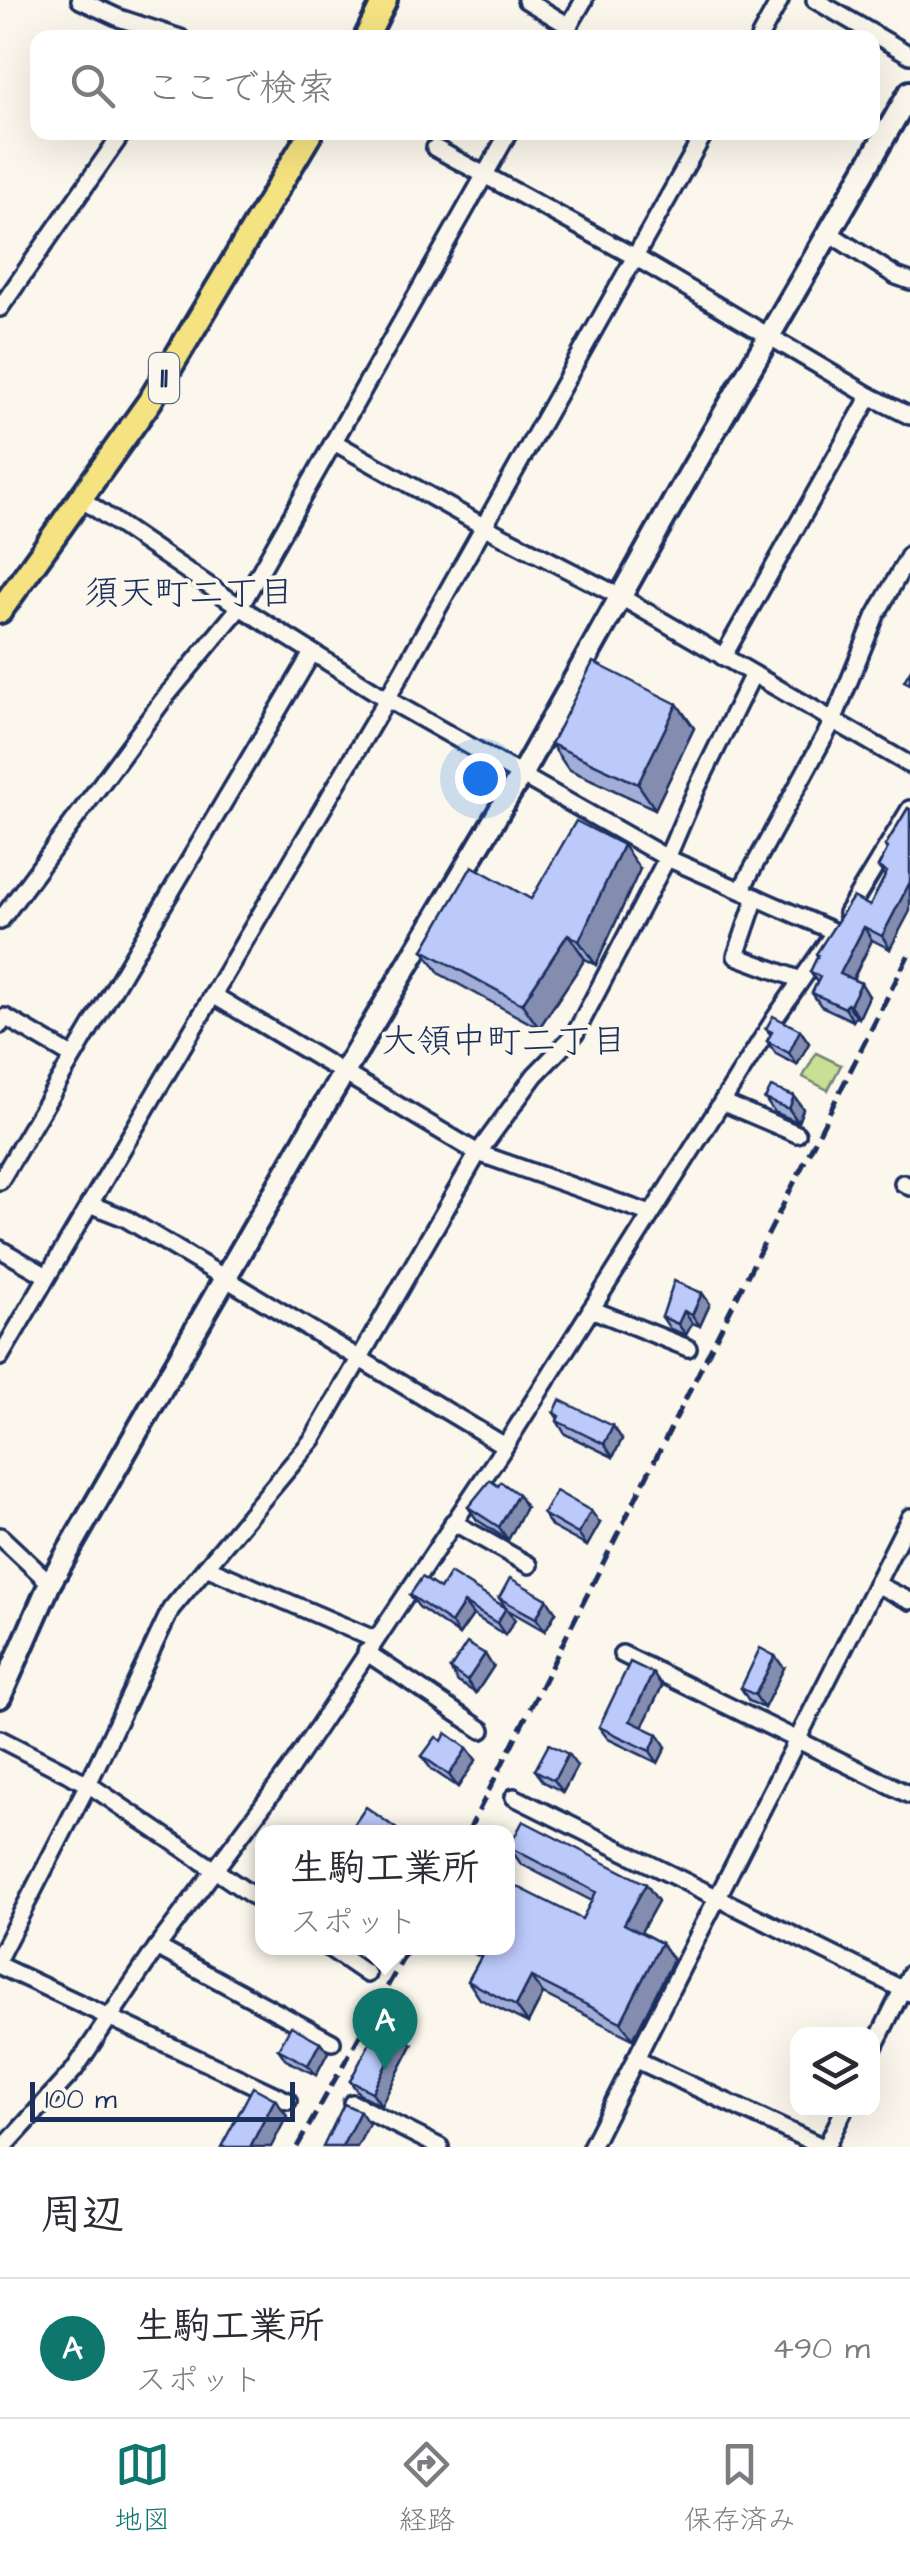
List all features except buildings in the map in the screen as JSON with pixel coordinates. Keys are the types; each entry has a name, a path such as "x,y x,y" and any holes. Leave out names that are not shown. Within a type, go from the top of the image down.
{"main road":[{"path":"370,30 385,0"},
{"name":"11","path":"0,611 150,402 306,140"}],"street":[{"path":"80,0 155,30"},
{"path":"526,0 564,30"},
{"path":"567,30 584,0"},
{"path":"763,30 780,0"},
{"path":"816,0 867,30"},
{"path":"880,37 910,55"},
{"path":"0,1697 50,1583 522,774 910,92"},
{"path":"0,308 117,140"},
{"path":"0,921 162,700 240,608 504,140"},
{"path":"0,1358 386,699 701,140"},
{"path":"435,148 635,257 910,416"},
{"path":"829,233 910,281"},
{"path":"723,657 870,396"},
{"path":"334,442 620,598 910,766"},
{"path":"80,498 240,608 386,699 667,858 835,932"},
{"path":"802,980 736,956 749,894 833,721 876,615 910,554"},
{"path":"0,1182 312,653"},
{"path":"0,1955 88,1784 171,1609 313,1439 478,1153 535,1074 574,1034 667,858 753,674"},
{"path":"4,2147 74,2070 157,1947 290,1769 504,1446 910,809"},
{"path":"213,994 478,1153 651,1214"},
{"path":"0,1025 4,1016 72,1056"},
{"path":"722,1102 797,1134"},
{"path":"89,1204 125,1218 504,1446"},
{"path":"0,1249 48,1276"},
{"path":"591,1309 688,1348"},
{"path":"591,2147 910,1517"},
{"path":"453,1522 530,1565"},
{"path":"0,1536 50,1583"},
{"path":"206,1566 370,1645 482,1730"},
{"path":"876,1584 910,1601"},
{"path":"622,1654 910,1795"},
{"path":"0,1739 88,1784 255,1897"},
{"path":"514,1797 907,1985 880,2036"},
{"path":"157,1947 332,2042"},
{"path":"338,1955 367,1974"},
{"path":"0,1966 288,2102"},
{"path":"636,2059 825,2147 840,2117"},
{"path":"352,2104 440,2147"}],"green space":[{"path":"816,1053 841,1065 828,1090 803,1077"}],"railway":[{"path":"472,1825 910,952"},
{"path":"297,2147 405,1955"}],"place":[{"name":"生駒工業所","path":"385,2070"}],"district":[{"name":"須天町二丁目","path":"189,593"},
{"name":"大領中町二丁目","path":"504,1041"}]}
